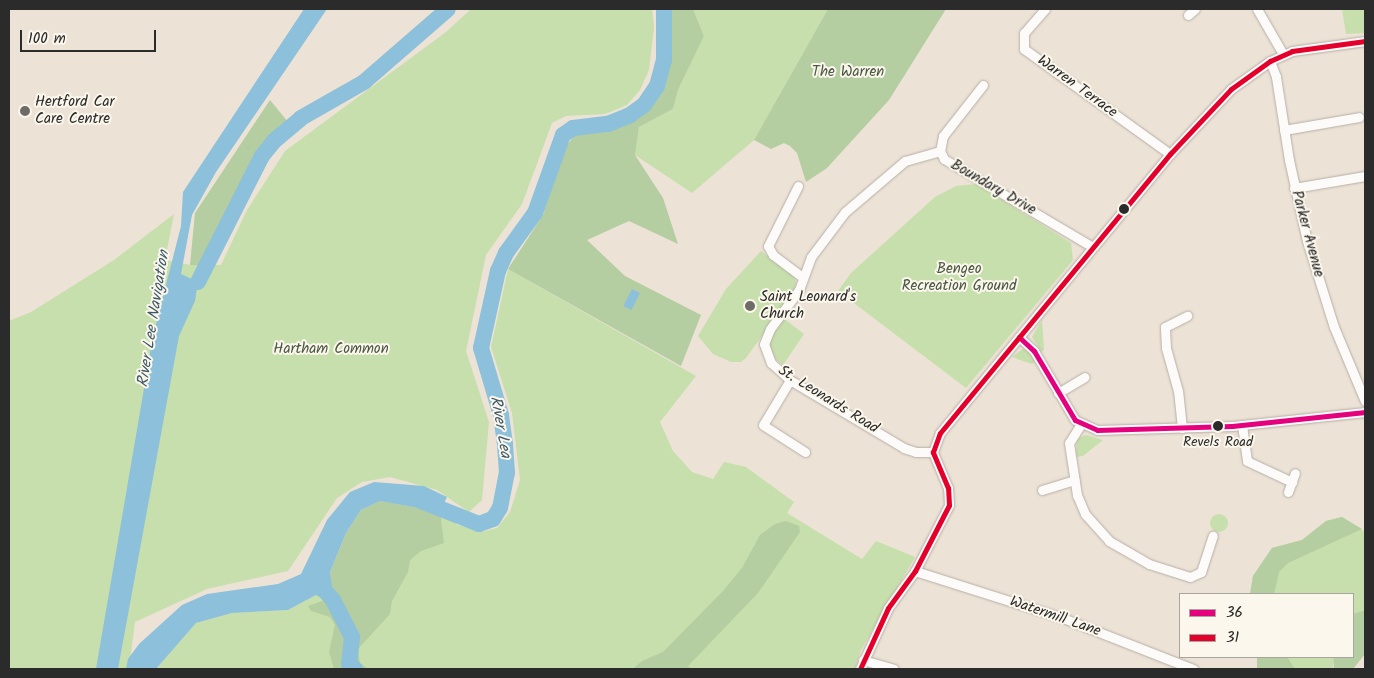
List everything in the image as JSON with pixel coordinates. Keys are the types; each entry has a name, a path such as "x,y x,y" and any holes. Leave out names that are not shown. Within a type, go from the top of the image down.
{"street":[{"name":"Warren Terrace","path":"1045,9 1024,33 1024,49 1170,154"},
{"path":"1257,9 1282,54"},
{"path":"894,669 862,665 888,608 915,571 942,524 950,499 933,452 940,433 1170,154 1225,94 1282,54 1315,45 1365,41"},
{"name":"Parker Avenue","path":"1270,61 1276,77 1294,188 1307,241 1334,327 1365,401"},
{"name":"Boundary Drive","path":"983,85 950,125 940,151 949,163 1093,247"},
{"path":"1284,130 1359,117"},
{"name":"St. Leonards Road","path":"933,452 916,452 904,448 790,380 771,363 764,344 770,329 799,290 802,277 830,230 866,193 905,161 940,151"},
{"path":"1294,188 1365,176"},
{"path":"798,186 768,246 773,255 802,277"},
{"path":"1182,428 1178,391 1166,348 1164,327 1188,316"},
{"path":"1019,337 1034,351 1070,414 1081,424 1103,432 1242,425 1365,412"},
{"path":"1058,393 1085,377"},
{"path":"790,380 763,425 805,452"},
{"path":"1081,424 1069,443 1074,480 1085,514 1101,533 1120,549 1149,564 1187,576 1197,576 1213,536"},
{"path":"1242,425 1247,462 1294,477 1288,492"},
{"path":"1042,490 1074,480"},
{"name":"Watermill Lane","path":"915,571 1062,618 1193,669"}],"green space":[{"name":"Hartham Common","path":"471,9 652,9 654,27 649,70 640,90 627,105 605,114 566,116 552,123 522,204 486,255 466,351 489,422 482,500 469,512 437,490 390,477 362,482 337,498 288,571 207,589 135,622 129,669 9,669 9,321 31,312 114,260 174,214 165,260 190,265 221,265 247,210 285,151 446,32"},
{"path":"666,9 693,9 704,36 678,90 673,109 639,127 635,155 663,198 678,244 629,221 587,240 625,276 701,315 681,366 508,269 543,215 564,149 577,132 598,130 628,120 659,95 670,63"},
{"path":"693,9 828,9 754,140 692,193 635,155 639,127 673,109 678,90 704,36"},
{"name":"The Warren","path":"828,9 946,9 889,100 827,168 806,182 797,153 790,146 784,143 771,149 754,140"},
{"path":"1342,9 1365,9 1365,33 1346,34"},
{"path":"270,100 288,122 273,133 257,156 203,265 190,265 195,213"},
{"name":"Bengeo Recreation Ground","path":"977,184 1071,243 1073,260 966,388 838,291 851,273 935,197 956,186"},
{"path":"761,251 793,276 796,282 794,291 746,358 741,362 731,362 713,354 698,336 726,289"},
{"path":"508,269 696,376 660,422 673,451 692,472 713,479 724,462 746,467 794,502 787,513 862,559 876,541 915,557 861,650 855,669 156,669 196,623 232,613 288,610 316,595 380,501 440,512 452,517 457,525 484,531 497,528 510,512 520,480 512,413 491,347"},
{"path":"783,318 804,334 783,365 772,356 767,341"},
{"path":"1042,320 1044,350 1041,352 1032,337"},
{"path":"1024,348 1029,351 1035,362 1032,364 1012,357"},
{"path":"1086,435 1103,440 1083,456 1076,457 1077,439"},
{"path":"380,501 440,512 444,543 421,551 410,560 408,572 392,601 390,614 358,649 360,663 368,669 334,669 329,652 335,625 330,617 311,611 308,606 325,600 333,592 330,572 346,533 361,510"},
{"path":"1215,514 1223,514 1228,519 1226,530 1215,532 1210,527 1210,519"},
{"path":"1342,517 1365,532 1365,610 1354,614 1354,593 1250,593 1253,576 1272,548 1302,540 1326,521"},
{"path":"1342,517 1362,529 1288,563 1279,572 1274,593 1250,593 1253,576 1272,548 1302,540 1326,521"},
{"path":"786,521 799,526 800,532 758,593 688,666 692,669 633,669 642,661 663,652 722,592 742,568 760,535 775,524"},
{"path":"1365,610 1365,654 1353,669 1334,669 1333,658 1354,658 1354,614"},
{"path":"1257,658 1333,658 1333,669 1257,669"},
{"path":"1257,658 1288,658 1295,669 1257,669"}],"water":[{"path":"304,9 327,9 216,172 192,215 181,274 198,282 195,301 179,336 118,669 96,669 153,336 181,226 183,192"},
{"path":"632,289 640,293 631,310 623,306"},
{"path":"374,482 424,486 447,497 440,512 380,501 361,510 346,533 330,572 333,592 325,600 316,595 288,610 232,613 196,623 156,669 126,669 128,659 139,644 182,605 207,594 278,584 301,574 327,520 350,492"}],"waterway":[{"path":"198,282 262,156 274,141 301,118 364,82 448,9"},
{"name":"River Lea","path":"421,501 479,524 493,519 500,508 507,473 505,444 501,415 481,348 498,271 506,253 535,213 563,135 573,128 608,124 630,115 644,105 657,86 664,60 664,9"},
{"path":"316,581 333,600 352,637 349,664 355,669"}],"transit line":[{"name":"31","path":"860,669 888,608 915,571 949,505 948,488 933,452 940,433 1170,154 1231,89 1270,61 1292,51 1365,41"},
{"name":"36","path":"1019,337 1034,351 1075,420 1097,430 1232,426 1365,412"}],"place":[{"name":"Hertford Car Care Centre","path":"25,111"},
{"name":"Saint Leonard's Church","path":"750,306"},
{"name":"Revels Road","path":"1218,426"}],"water label":[{"name":"River Lee Navigation","path":"154,319"}]}
